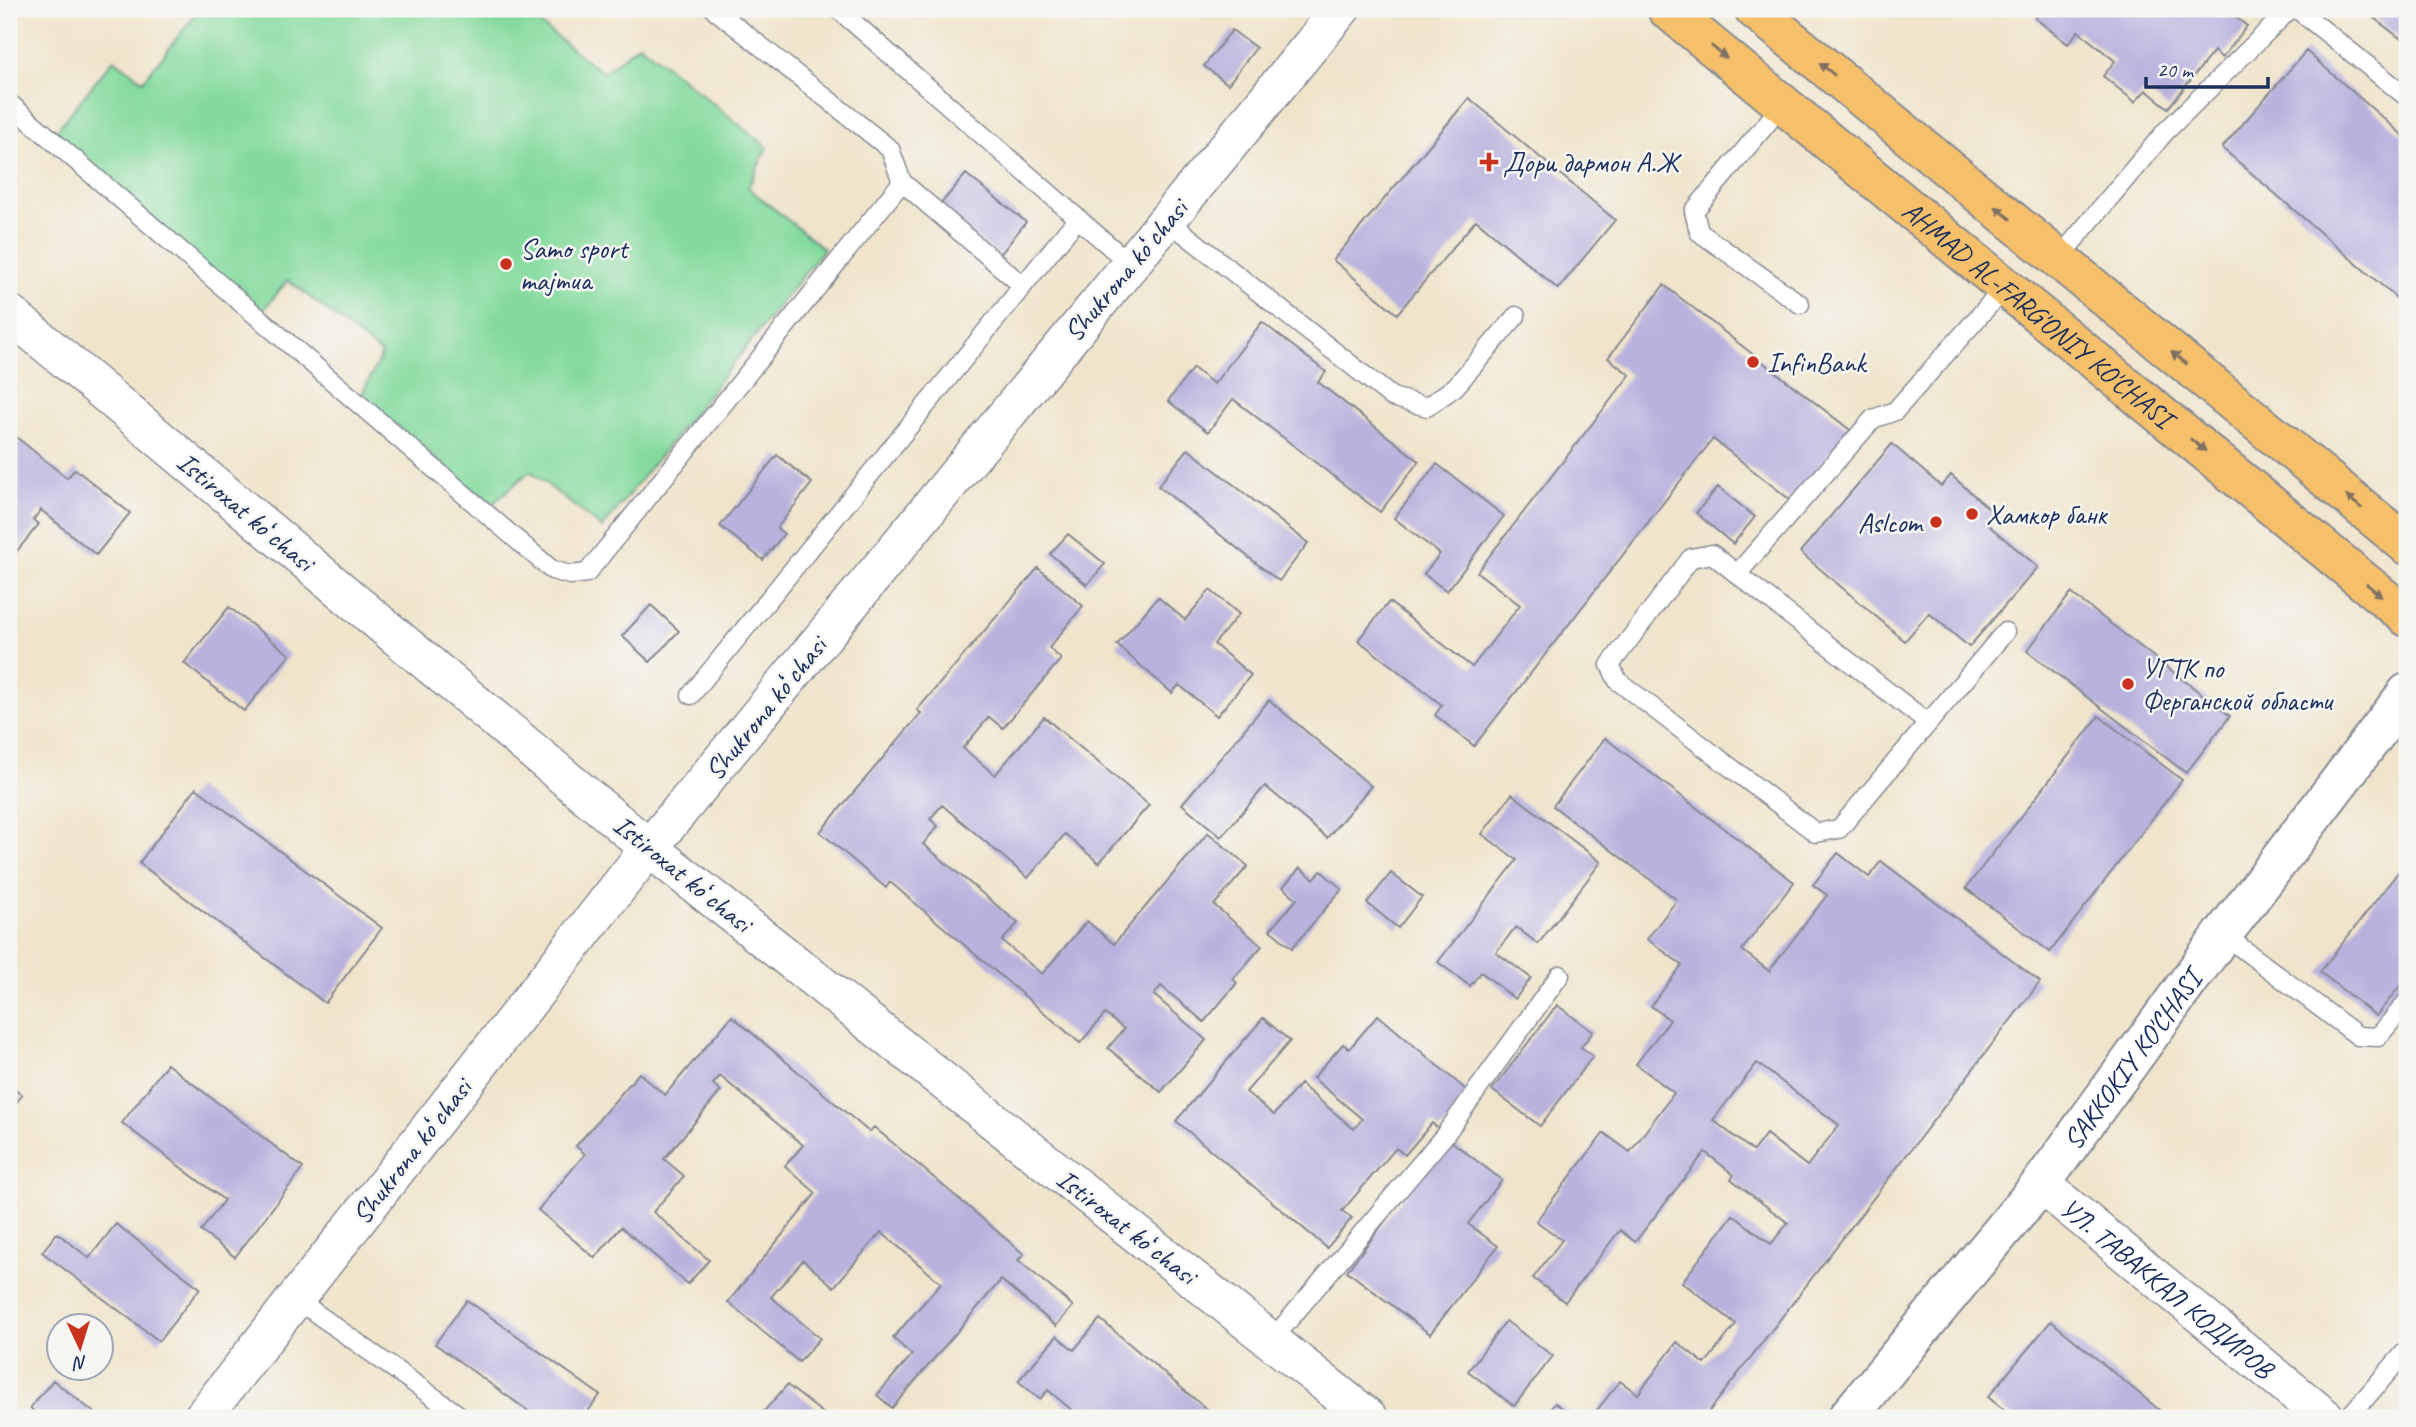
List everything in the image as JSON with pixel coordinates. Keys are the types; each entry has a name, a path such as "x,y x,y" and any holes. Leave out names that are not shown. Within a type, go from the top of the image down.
{"main road":[{"name":"AHMAD AL-FARG'ONIY KO'CHASI","path":"1667,9 2407,617"},
{"name":"AHMAD AL-FARG'ONIY KO'CHASI","path":"1754,9 2407,545"}],"street":[{"name":"Shukrona koʻchasi","path":"202,1418 649,848 1341,9"},
{"name":"Istiroxat koʻchasi","path":"9,313 649,848 1369,1418"},
{"name":"SAKKOKIY KO'CHASI","path":"1847,1418 2040,1184 2223,934 2407,693"},
{"name":"УЛ. ТАВАККАЛ КОДИРОВ","path":"2040,1184 2326,1418"}],"lane":[{"path":"714,9 890,149 902,182 1023,286"},
{"path":"838,9 1130,264"},
{"path":"2058,259 2165,132 2290,9"},
{"path":"2297,9 2407,97"},
{"path":"9,103 552,570 570,575 587,573 902,182"},
{"path":"1783,104 1695,211 1699,232 1800,304"},
{"path":"691,695 1078,218"},
{"path":"1167,220 1392,397 1427,407 1455,387 1516,316"},
{"path":"1737,574 1873,419 1895,411 2005,287"},
{"path":"1928,723 1712,554 1691,558 1610,665 1618,681 1816,833 1839,829 2005,632"},
{"path":"2223,934 2358,1036 2378,1037 2407,1002"},
{"path":"1272,1340 1444,1136 1560,975"},
{"path":"296,1299 463,1418"},
{"path":"2348,1418 2407,1350"}],"green space":[{"name":"Samo sport majmua","path":"200,9 521,9 603,73 639,44 767,147 748,188 824,249 602,528 530,471 491,505 361,396 382,354 288,280 261,313 46,143 114,59 143,81"}],"building":[{"path":"2043,9 2225,9 2247,26 2222,58 2214,51 2168,108 2146,90 2135,102 2103,76 2115,61 2078,31 2068,44 2035,18"},
{"path":"2362,9 2407,9 2407,29 2400,38"},
{"path":"1232,30 1256,48 1228,84 1204,66"},
{"path":"2306,51 2407,139 2407,307 2222,148"},
{"path":"1469,98 1615,220 1558,289 1476,220 1397,314 1333,260"},
{"path":"966,174 1026,222 999,256 938,207"},
{"path":"1664,285 1850,430 1793,502 1713,439 1474,746 1435,715 1442,705 1358,640 1389,602 1472,667 1520,605 1477,572 1630,375 1608,358"},
{"path":"1262,322 1326,372 1318,382 1419,461 1380,512 1233,399 1208,432 1168,401 1193,368 1214,384"},
{"path":"9,431 67,478 75,469 130,513 96,555 41,510 33,520 39,524 9,561"},
{"path":"1892,444 1941,486 1951,475 1995,514 1987,524 2038,567 1969,647 1929,613 1905,641 1800,552"},
{"path":"1188,449 1308,543 1279,581 1158,486"},
{"path":"777,455 812,483 777,528 784,534 763,560 720,526"},
{"path":"1437,464 1504,516 1447,591 1424,574 1440,554 1394,518"},
{"path":"1718,487 1755,517 1733,544 1696,513"},
{"path":"1068,534 1105,564 1087,585 1050,554"},
{"path":"1038,568 1083,606 1049,648 1061,659 1003,728 989,717 963,748 995,775 1044,717 1149,805 1099,863 1065,834 1028,878 942,805 930,819 938,826 923,844 1018,923 1002,941 1042,974 1087,921 1114,944 1208,833 1248,866 1214,905 1262,946 1233,979 1237,983 1204,1022 1161,986 1154,995 1206,1040 1161,1092 1108,1048 1124,1029 1105,1014 1080,1043 890,882 886,888 820,832 921,713 917,710"},
{"path":"1210,590 1239,614 1214,644 1251,675 1217,716 1179,685 1172,693 1117,645 1158,597 1185,620"},
{"path":"2071,593 2230,716 2186,773 2027,651"},
{"path":"651,605 679,631 650,662 622,636"},
{"path":"229,607 290,655 244,711 184,663"},
{"path":"1269,700 1371,786 1327,838 1265,786 1221,837 1182,804"},
{"path":"2099,716 2182,780 2050,952 1966,888"},
{"path":"1605,738 1794,882 1742,950 1769,971 1827,895 1813,885 1838,853 1869,877 1881,861 2040,982 1704,1418 1591,1418 1620,1381 1638,1394 1677,1342 1705,1364 1736,1324 1682,1282 1733,1215 1771,1244 1788,1223 1731,1179 1734,1175 1705,1152 1635,1242 1620,1230 1565,1302 1533,1278 1562,1240 1536,1221 1604,1133 1630,1152 1674,1093 1636,1064 1670,1020 1651,1006 1682,965 1647,939 1677,900 1553,806","holes":["1757,1063 1839,1125 1807,1166 1766,1134 1753,1151 1713,1120"]},
{"path":"196,788 382,928 325,1003 139,863"},
{"path":"1512,794 1601,862 1538,944 1516,927 1496,952 1531,978 1515,999 1481,972 1470,986 1438,962 1517,860 1482,834"},
{"path":"2407,861 2407,977 2376,1016 2320,972"},
{"path":"1300,868 1314,879 1321,871 1342,889 1292,948 1270,930 1297,899 1283,887"},
{"path":"1391,873 1422,897 1398,928 1367,903"},
{"path":"1557,1005 1593,1032 1581,1047 1593,1056 1540,1126 1492,1090"},
{"path":"1378,1015 1471,1094 1440,1130 1432,1123 1405,1155 1396,1148 1342,1211 1352,1218 1327,1248 1176,1121 1263,1018 1290,1041 1246,1092 1274,1115 1300,1084 1354,1129 1362,1119 1313,1078 1343,1044 1349,1049"},
{"path":"732,1016 869,1132 874,1127 1024,1254 1018,1260 1073,1306 1056,1326 1001,1280 892,1408 877,1395 912,1355 893,1338 941,1283 881,1232 834,1287 803,1260 771,1297 820,1338 799,1362 728,1302 816,1193 785,1166 803,1145 720,1076 713,1084 721,1091 664,1159 684,1176 653,1212 709,1260 688,1284 621,1227 595,1258 538,1210 585,1154 576,1146 639,1073 665,1095"},
{"path":"167,1064 303,1168 235,1257 201,1231 224,1200 122,1123"},
{"path":"9,1085 22,1095 9,1113"},
{"path":"1448,1139 1502,1180 1468,1224 1498,1246 1430,1334 1347,1271"},
{"path":"116,1224 200,1288 159,1341 42,1252 57,1233 89,1258"},
{"path":"467,1300 600,1395 583,1418 538,1418 435,1344"},
{"path":"1100,1319 1217,1418 1081,1418 1048,1390 1040,1399 1018,1381 1057,1336 1074,1350"},
{"path":"1506,1321 1553,1356 1514,1406 1468,1371"},
{"path":"2051,1321 2169,1418 2014,1418 1988,1397"},
{"path":"51,1382 56,1382 101,1418 43,1418 30,1408"},
{"path":"787,1385 829,1418 758,1418"},
{"path":"1555,1403 1576,1418 1544,1418"}],"place":[{"name":"Дори дармон А.Ж","path":"1489,162"},
{"name":"Samo sport majmua","path":"506,264"},
{"name":"InfinBank","path":"1753,362"},
{"name":"Хамкор банк","path":"1972,514"},
{"name":"Aslcom","path":"1936,522"},
{"name":"УГТК по Ферганской области","path":"2128,684"}]}
